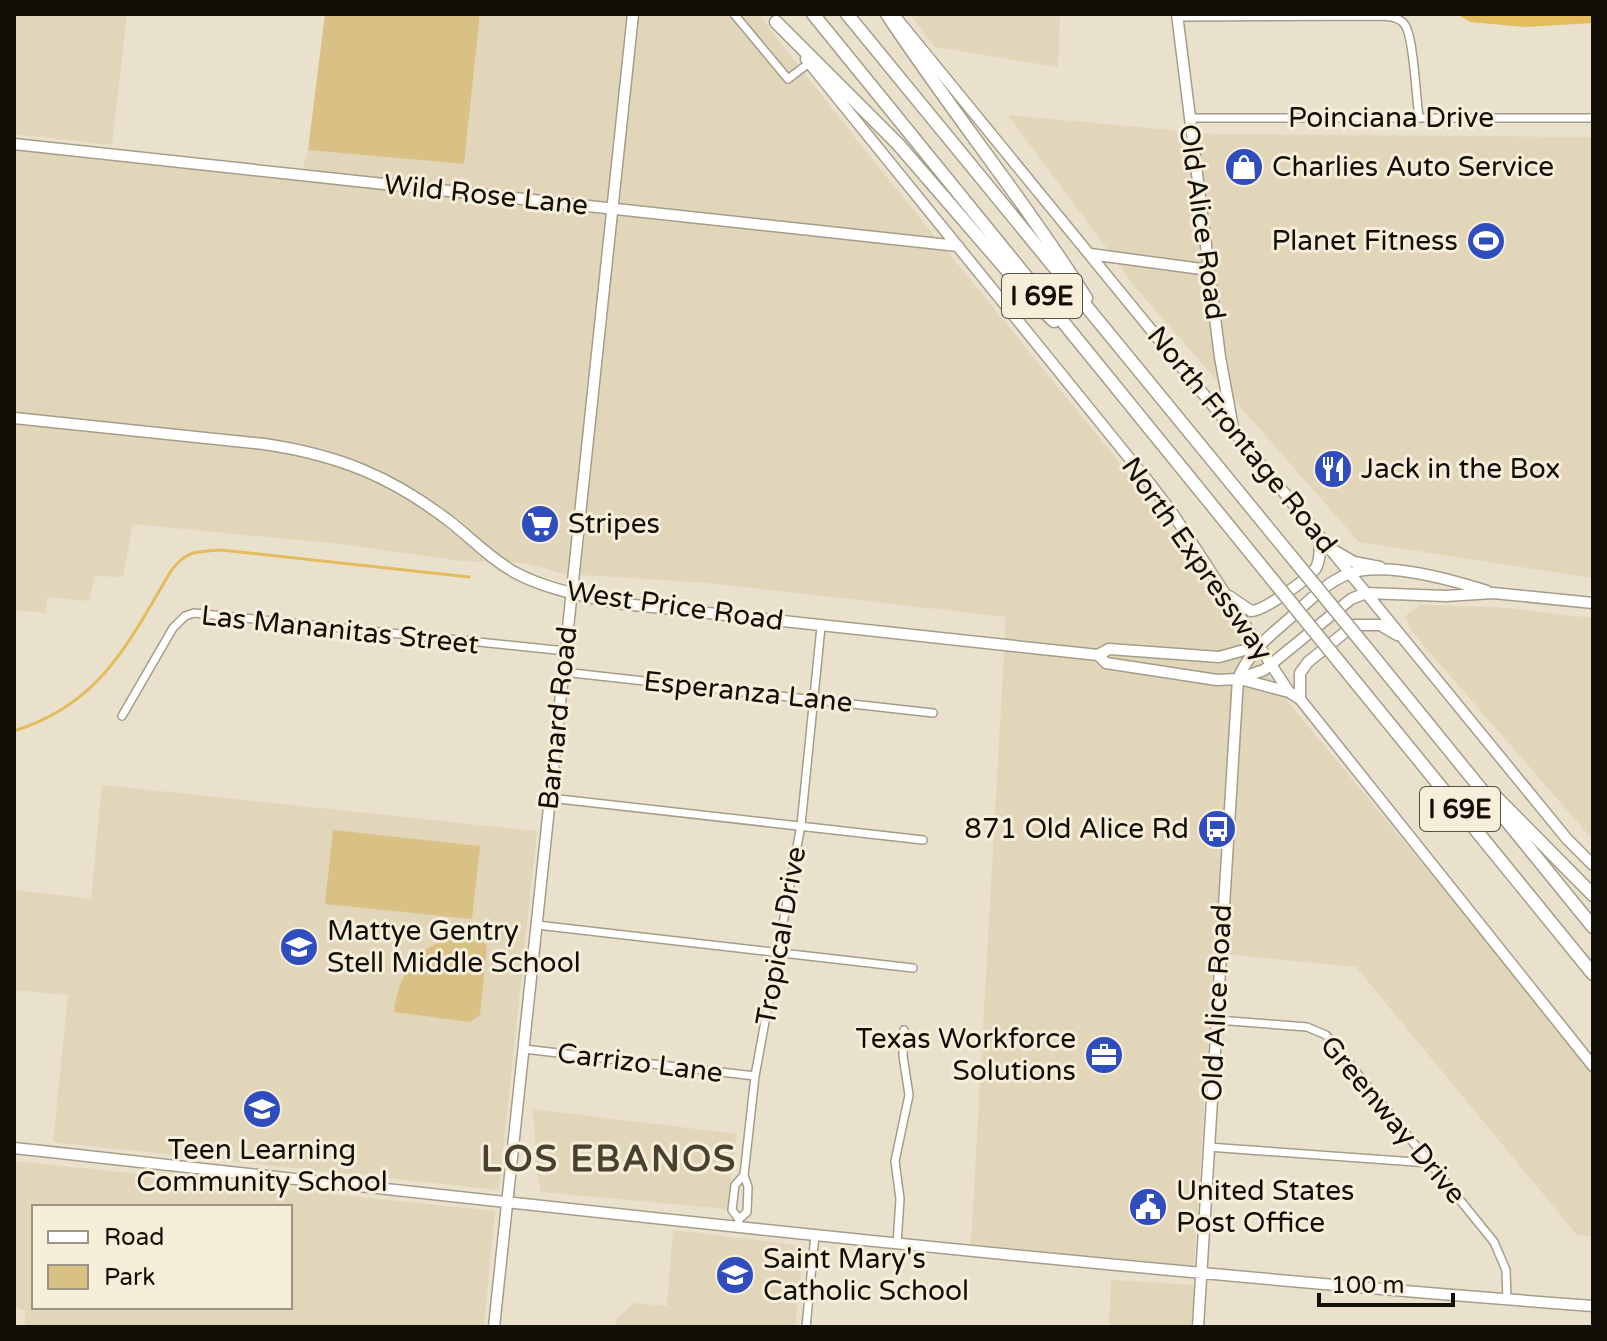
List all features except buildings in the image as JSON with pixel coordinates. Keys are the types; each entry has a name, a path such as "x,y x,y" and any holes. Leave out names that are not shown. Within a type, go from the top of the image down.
{"highway":[{"name":"North Expressway","path":"813,14 1593,975"},
{"name":"I 69E","path":"847,14 1593,927"},
{"path":"890,14 925,71 1058,254 1115,345"},
{"path":"773,18 898,144 1037,305 1088,353"},
{"path":"1441,741 1593,895"}],"street":[{"name":"Barnard Road","path":"494,1327 633,14"},
{"path":"734,14 788,79 809,63"},
{"name":"North Frontage Road","path":"890,14 1567,839 1593,865"},
{"path":"1177,16 1382,16 1399,19 1405,24 1409,38 1419,117"},
{"name":"Old Alice Road","path":"1177,16 1220,357 1233,430"},
{"name":"North Expressway","path":"773,18 1166,505 1289,692 1300,699 1593,1066"},
{"name":"Poinciana Drive","path":"1189,118 1593,118"},
{"name":"Wild Rose Lane","path":"14,144 958,246"},
{"path":"1090,254 1209,270"},
{"name":"West Price Road","path":"14,418 264,444 339,459 395,484 516,573 571,593 615,603 1098,655 1106,663 1217,680 1256,674 1351,599 1366,593"},
{"path":"1221,589 1244,608 1262,610 1315,569 1320,551 1319,535"},
{"path":"1331,549 1354,562 1443,578 1493,593"},
{"path":"1289,692 1238,679 1257,646 1331,583 1350,573 1405,572"},
{"path":"1366,593 1446,596 1493,593 1593,603"},
{"name":"Las Mananitas Street","path":"122,716 173,628 185,616 194,613 566,651"},
{"path":"1300,699 1300,673 1308,662 1354,625 1380,625 1405,640"},
{"name":"Tropical Drive","path":"744,1175 735,1185 732,1210 739,1223 747,1212 748,1187 744,1175 755,1076 801,825 821,627"},
{"path":"1098,655 1109,649 1219,657 1257,646"},
{"name":"Esperanza Lane","path":"563,672 933,713"},
{"name":"Old Alice Road","path":"1198,1327 1238,679"},
{"path":"550,798 923,840"},
{"path":"537,925 913,968"},
{"name":"Greenway Drive","path":"1217,1020 1307,1027 1326,1035 1500,1251 1506,1270 1507,1300"},
{"path":"897,1244 900,1199 895,1161 909,1095 903,1056 904,1030"},
{"name":"Carrizo Lane","path":"524,1049 755,1076"},
{"path":"1208,1147 1430,1163"},
{"path":"14,1148 507,1203 739,1223 897,1244 1200,1274 1593,1306"},
{"path":"806,1327 815,1235"}],"shaded area":[{"path":"14,14 127,14 112,145 14,134"},
{"path":"480,14 758,14 1115,457 1289,703 1593,1070 1593,1237 1577,1235 1356,967 1214,953 1194,1266 971,1244 1006,617 710,583 565,574 524,563 462,561 340,544 133,524 123,577 95,576 89,601 47,597 46,613 14,610 14,150 299,180 308,150 464,164"},
{"path":"910,14 1060,14 1058,67 935,47"},
{"path":"1457,14 1593,14 1593,23 1525,27 1470,22"},
{"path":"1008,115 1214,134 1593,137 1593,578 1359,542 1136,288"},
{"path":"1420,605 1498,607 1593,618 1593,840 1413,633 1405,616"},
{"name":"Mattye Gentry Stell Middle School","path":"102,785 537,831 499,1190 53,1142 68,995 14,990 14,890 91,899"},
{"path":"533,1109 737,1134 727,1209 541,1192"},
{"path":"14,1161 495,1211 484,1327 25,1327 25,1310 14,1307"},
{"name":"Saint Mary's Catholic School","path":"673,1230 804,1246 795,1327 616,1327 617,1318 635,1303 667,1306"},
{"path":"1111,1280 1195,1285 1191,1327 1109,1325"}],"green space":[{"path":"325,14 480,14 464,164 308,150"},
{"path":"333,830 480,846 472,919 325,904"},
{"path":"451,938 483,942 487,946 480,1015 470,1022 394,1012 404,975 410,965 427,949"}],"waterway":[{"path":"14,731 69,705 91,687 109,668 141,623 171,571 193,553 221,550 469,577"}],"place":[{"name":"Charlies Auto Service","path":"1244,167"},
{"name":"Planet Fitness","path":"1486,241"},
{"name":"Jack in the Box","path":"1333,469"},
{"name":"Stripes","path":"540,524"},
{"name":"871 Old Alice Rd","path":"1217,829"},
{"name":"Mattye Gentry Stell Middle School","path":"299,947"},
{"name":"Texas Workforce Solutions","path":"1104,1055"},
{"name":"Teen Learning Community School","path":"262,1109"},
{"name":"United States Post Office","path":"1148,1207"},
{"name":"Saint Mary's Catholic School","path":"735,1275"}],"district":[{"name":"LOS EBANOS","path":"609,1159"}]}
